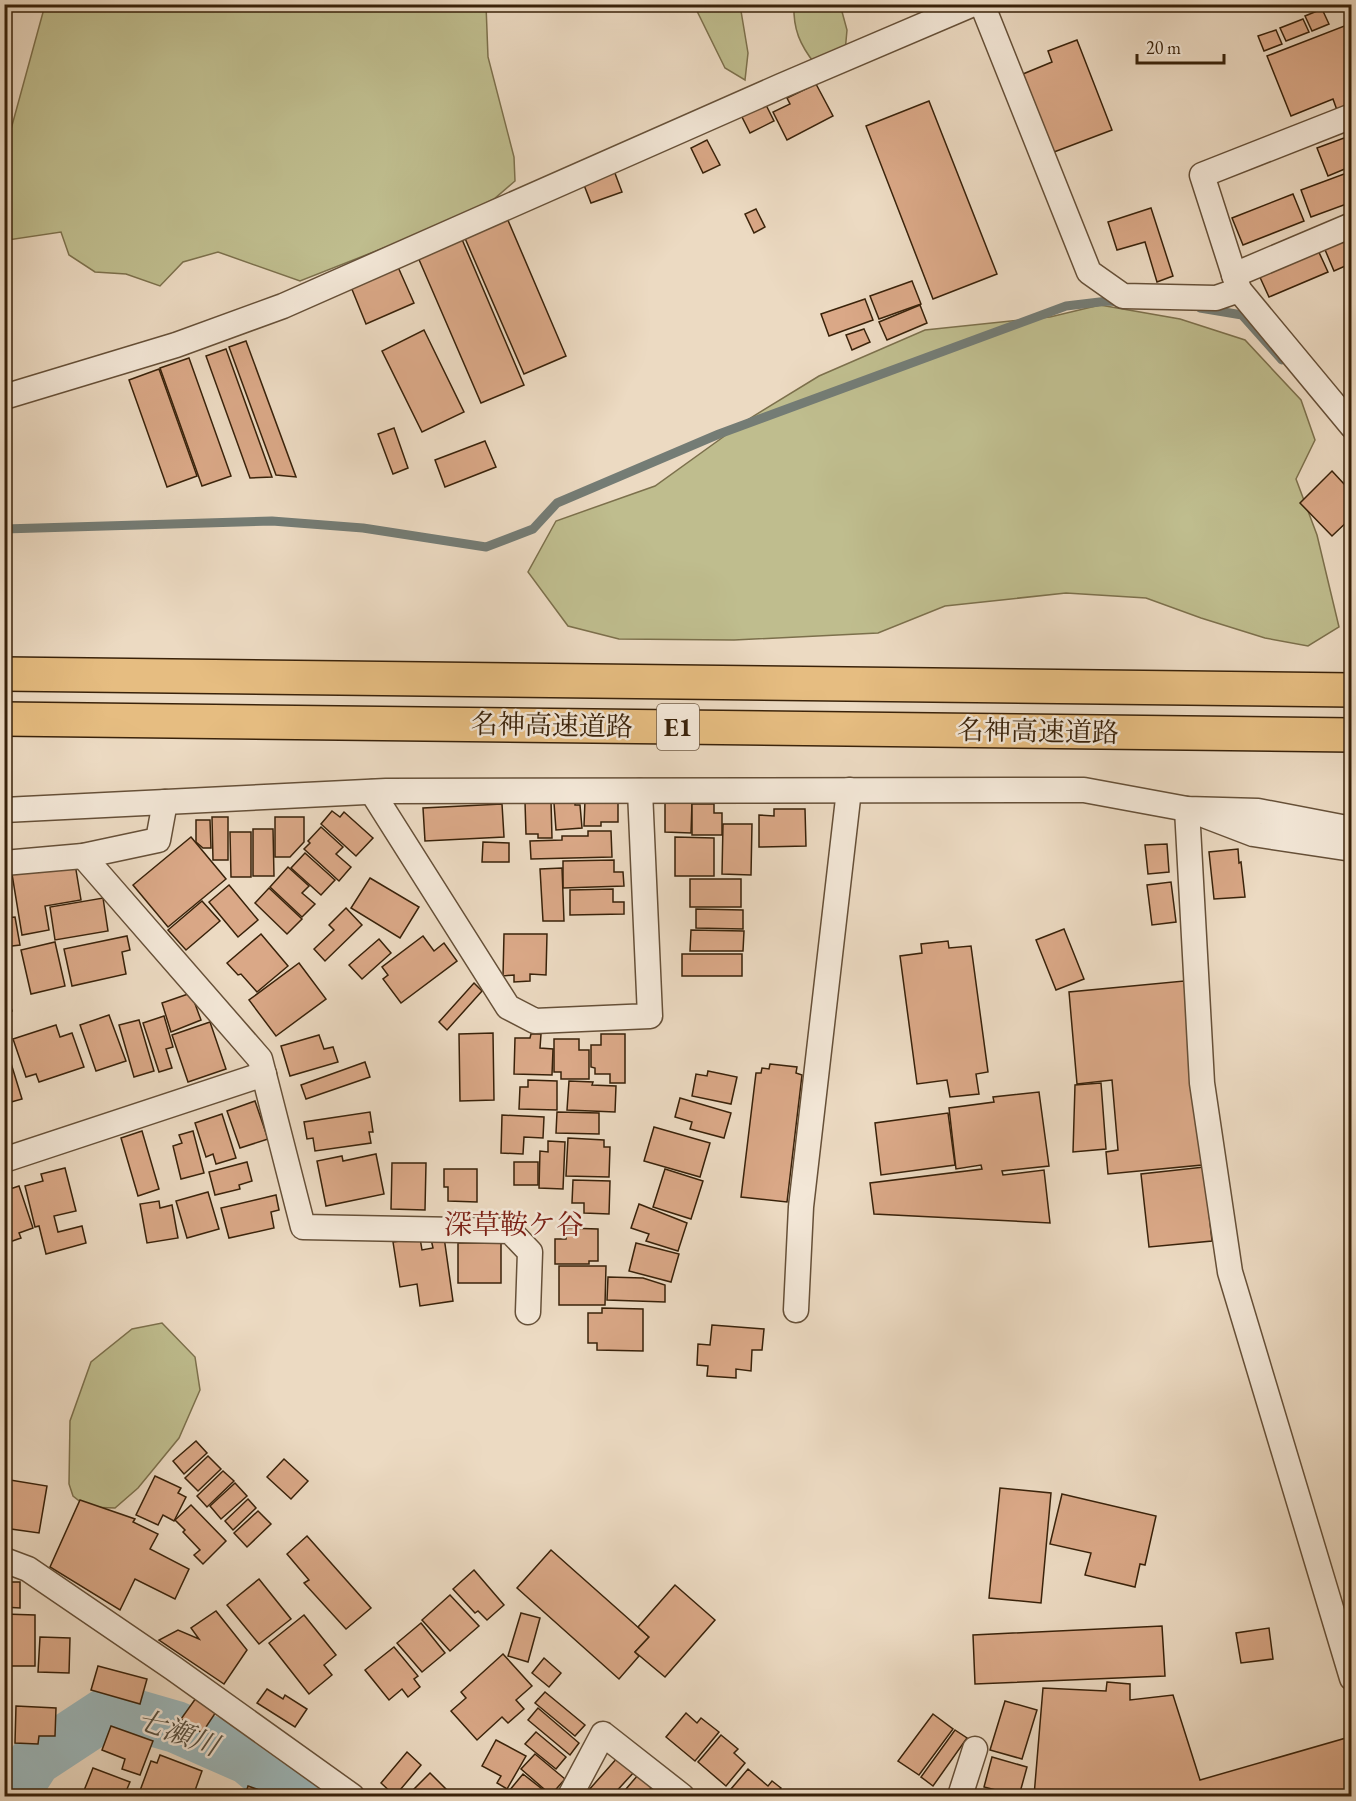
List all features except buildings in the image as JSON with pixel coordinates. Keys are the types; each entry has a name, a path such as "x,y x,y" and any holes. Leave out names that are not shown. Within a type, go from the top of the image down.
{"highway":[{"name":"名神高速道路","path":"4,674 1352,690"},
{"name":"名神高速道路","path":"4,719 1352,735"}],"street":[{"path":"4,397 176,345 283,306 781,86 973,4"},
{"path":"982,4 1089,272 1123,296 1216,298 1236,282 1352,225"},
{"path":"1352,116 1202,175 1236,282 1352,426"},
{"path":"372,792 508,1007 535,1021 650,1016 640,790"},
{"path":"796,1310 801,1207 849,790"},
{"path":"4,810 372,792 1084,790 1187,809 1258,811 1352,829"},
{"path":"4,864 83,856 158,840 165,802"},
{"path":"1187,809 1253,834 1352,849"},
{"path":"1187,809 1202,1083 1230,1272 1352,1678"},
{"path":"83,856 260,1059 303,1227 510,1232 530,1252 528,1312"},
{"path":"4,1160 264,1074"},
{"path":"4,1560 28,1569 173,1668 352,1797"},
{"path":"570,1797 603,1734 682,1797"},
{"path":"960,1797 975,1749"}],"shaded area":[{"path":"45,5 486,5 488,57 514,157 515,181 494,199 442,225 300,281 218,252 183,262 160,286 126,274 95,272 69,255 61,232 8,240 4,225 5,151"},
{"path":"694,5 740,5 748,53 745,80 725,68"},
{"path":"794,5 823,5 841,8 847,30 845,52 815,64 798,36"},
{"path":"1100,305 1180,319 1245,340 1301,400 1315,440 1296,479 1317,535 1339,627 1308,646 1265,638 1146,598 1066,593 945,606 878,633 734,640 619,639 568,626 528,572 556,521 655,486 744,422 819,376 925,330 1050,317"},
{"path":"162,1323 195,1357 200,1390 179,1438 138,1488 115,1508 87,1507 73,1496 69,1484 70,1421 91,1362 132,1329"}],"waterway":[{"path":"4,529 272,521 363,528 486,547 533,529 557,503 719,434 1066,306 1108,301 1121,302"},
{"path":"1200,308 1242,315 1282,360"},
{"name":"七瀬川","path":"9,1796 12,1796 35,1760 105,1714 124,1712 176,1727 249,1759 293,1796"}],"district":[{"name":"深草鞍ケ谷","path":"514,1224"}]}
